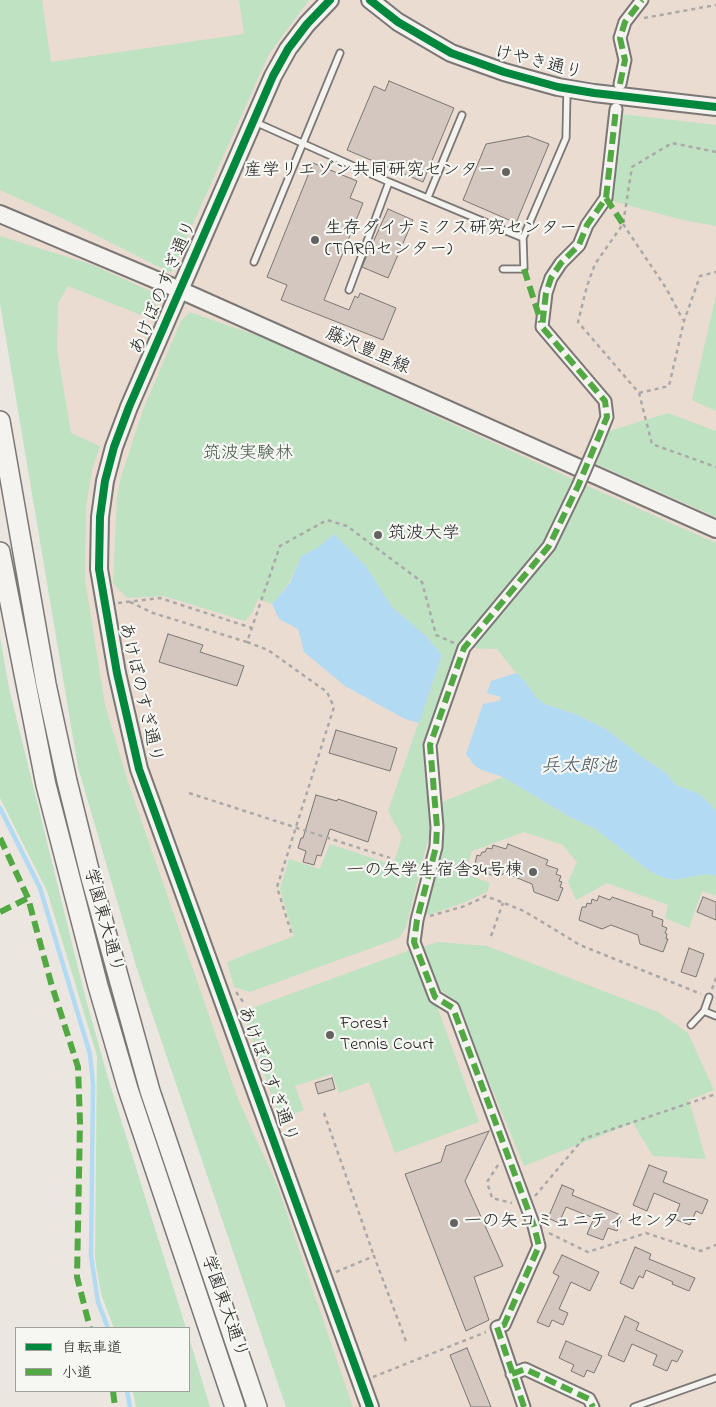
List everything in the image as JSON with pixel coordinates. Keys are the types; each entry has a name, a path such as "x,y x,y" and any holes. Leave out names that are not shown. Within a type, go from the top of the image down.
{"main road":[{"name":"学園東大通り","path":"0,421 46,684 67,782 118,982 150,1091 257,1407"},
{"name":"学園東大通り","path":"0,552 25,688 46,785 98,986 128,1089 235,1407"}],"street":[{"name":"あけぼのすぎ通り","path":"330,0 307,24 288,49 273,76 126,415 105,481 98,540 99,569 104,606 128,727 139,769 370,1407"},
{"name":"けやき通り","path":"370,0 398,22 451,53 520,77 594,93 716,107"},
{"path":"620,84 625,60 620,38 626,22 642,0"},
{"path":"524,1407 497,1327 504,1325 539,1246 534,1226 453,1008 435,997 414,942 416,920 436,846 437,827 430,745 464,648 549,546 578,486 607,417 606,401 542,327 546,293 551,278 561,263 579,245 587,225 606,198 616,109"},
{"name":"藤沢豊里線","path":"0,214 180,290 716,529"},
{"path":"512,1374 525,1369 589,1399 593,1407"}],"lane":[{"path":"254,262 340,53"},
{"path":"504,269 524,269 523,238 566,138 568,88"},
{"path":"428,198 462,116"},
{"path":"253,121 388,182 523,238"},
{"path":"349,290 388,182"},
{"path":"691,1024 704,1011 709,998"},
{"path":"704,1011 716,1016"},
{"path":"634,1407 716,1378"}],"path":[{"path":"626,22 716,5"},
{"path":"716,152 672,143 632,167 623,224 595,264 578,322 639,393 652,444 716,467"},
{"path":"623,224 666,288 684,321"},
{"path":"639,393 669,386 684,321 700,276 716,272"},
{"path":"247,642 280,546 327,520 347,526 422,582 436,635 464,648"},
{"path":"119,596 122,609"},
{"path":"104,606 160,598 252,628"},
{"path":"130,602 153,613 268,650 327,692 334,707 277,887 292,935"},
{"path":"189,793 390,858"},
{"path":"416,920 465,906 486,896 524,912 580,945 709,998 716,978"},
{"path":"491,936 503,902"},
{"path":"234,990 244,1003"},
{"path":"506,1154 487,1182 492,1198 526,1206 583,1140 716,1094"},
{"path":"324,1113 407,1344"},
{"path":"534,1226 588,1252 646,1233 701,1251 716,1245"},
{"path":"323,1277 374,1256"},
{"path":"360,1382 497,1327"}],"shaded area":[{"name":"筑波大学","path":"0,0 716,0 716,1407 286,1407 137,969 78,767 0,303"}],"green space":[{"path":"0,0 42,0 51,62 244,34 239,0 309,0 269,54 171,273 62,218 0,190"},
{"path":"621,114 716,125 716,226 683,220 612,201 610,178"},
{"path":"0,236 93,265 150,291 156,304 151,319 68,286 58,303 57,350 71,433 100,446 92,470 86,508 85,579 105,705 128,782 238,1099 277,1185 353,1407 286,1407 137,969 78,767 0,303"},
{"path":"716,295 716,411 692,400"},
{"name":"筑波実験林","path":"190,312 270,340 716,543 716,812 699,794 676,785 665,772 606,729 575,714 545,704 537,698 497,649 464,648 457,654 423,748 430,832 406,927 399,938 250,992 234,987 227,962 294,936 280,889 289,859 320,869 330,844 393,865 402,837 388,811 442,655 427,637 392,607 365,565 334,534 317,548 301,556 289,583 272,604 258,599 252,613 245,621 164,596 127,598 113,583 117,496 121,477 143,410 181,321"},
{"path":"668,413 716,431 716,517 596,464 609,431"},
{"path":"0,637 9,688 84,992 108,1078 186,1327 114,1327 101,1294 95,1259 97,1056 47,891 0,798"},
{"path":"503,777 570,817 594,828 651,872 674,880 706,874 716,876 716,896 702,891 689,928 665,918 668,905 607,883 576,900 568,882 577,862 563,845 524,832 472,851 465,874 490,883 487,892 463,903 425,916 423,915 438,862 444,831 440,803"},
{"path":"438,942 487,946 658,1012 688,1033 714,1090 689,1100 706,1159 653,1156 633,1123 524,1166 456,1001 440,990 423,947"},
{"path":"416,948 479,1122 395,1153 369,1082 339,1093 332,1074 295,1086 304,1110 280,1119 247,1024 252,1008"},
{"path":"190,1340 210,1407 136,1407 133,1392 190,1392"}],"water":[{"path":"334,534 365,565 392,607 425,635 442,655 419,723 405,719 345,686 304,652 298,629 279,619 272,604 290,583 301,556 317,548"},
{"name":"兵太郎池","path":"516,673 524,680 537,698 545,704 575,714 606,729 665,772 676,785 699,794 711,805 716,812 716,876 706,874 674,880 651,872 594,828 570,817 503,777 475,766 466,754 483,704 499,701 501,697 487,693 491,681"}],"building":[{"name":"生存ダイナミクス研究センター (TARAセンター)","path":"389,81 454,108 423,182 347,150 374,86 385,91"},
{"name":"産学リエゾン共同研究センター","path":"528,136 549,144 516,223 463,200 486,144"},
{"name":"生存ダイナミクス研究センター (TARAセンター)","path":"313,163 357,181 350,198 363,203 324,300 349,310 355,296 358,298 360,293 396,308 383,340 281,300 287,285 267,277"},
{"path":"388,209 413,220 388,278 362,267"},
{"path":"168,634 203,645 200,652 244,666 237,686 159,662"},
{"path":"336,730 397,748 390,771 329,753"},
{"path":"316,795 337,801 338,799 377,812 368,842 330,829 321,856 317,855 314,865 303,862 306,851 298,848 301,838 303,838"},
{"name":"一の矢学生宿舎34号棟","path":"508,844 548,860 546,865 558,869 556,874 561,876 559,881 562,882 560,887 563,888 558,901 534,892 532,884 505,873 497,877 474,869 477,855 480,856 487,848 492,849 493,845 506,849"},
{"path":"599,896 610,900 612,897 653,911 652,916 663,920 662,926 667,928 665,933 667,934 666,939 668,939 663,952 640,944 638,935 611,925 602,929 579,920 582,907 586,907 587,903 591,904 592,899 597,901"},
{"path":"703,897 716,902 716,920 697,912"},
{"path":"689,948 704,954 696,977 681,972"},
{"path":"332,1078 335,1089 318,1094 315,1083"},
{"name":"一の矢コミュニティセンター","path":"489,1131 465,1181 503,1266 474,1277 489,1320 466,1331 405,1174 441,1162 446,1146"},
{"path":"649,1165 667,1172 663,1182 708,1200 702,1214 696,1211 690,1225 674,1219 680,1204 654,1193 647,1211 633,1205"},
{"path":"562,1185 574,1190 572,1195 623,1216 617,1231 608,1228 603,1240 587,1234 594,1218 566,1207 559,1223 548,1218"},
{"path":"635,1247 651,1254 649,1259 695,1278 689,1291 646,1270 643,1278 639,1276 633,1289 620,1283"},
{"path":"562,1255 599,1272 590,1291 571,1282 559,1309 568,1313 563,1325 552,1320 549,1327 537,1322 559,1276 553,1273"},
{"path":"625,1316 639,1323 636,1330 683,1351 677,1362 672,1360 667,1371 653,1365 657,1355 632,1344 624,1362 608,1355"},
{"path":"566,1341 602,1356 594,1373 587,1370 584,1377 571,1371 574,1365 559,1358"},
{"path":"467,1348 491,1407 471,1407 450,1355"}],"waterway":[{"path":"0,808 40,888 90,1054 93,1084 91,1256 98,1302 108,1327"},
{"path":"127,1392 130,1407"}],"marked path":[{"path":"620,84 625,60 620,38 625,22 642,0"},
{"path":"524,1407 497,1327 504,1325 539,1246 534,1226 453,1008 435,997 414,942 417,920 436,847 437,827 430,745 464,648 549,546 578,486 607,417 605,401 542,327 546,293 551,278 561,263 579,245 587,225 606,198 616,109"},
{"path":"606,198 623,224"},
{"path":"524,269 541,322"},
{"path":"0,838 28,898 51,983 78,1067 80,1122 77,1277 90,1327"},
{"path":"0,912 28,898"},
{"path":"512,1374 525,1369 589,1399 593,1407"},
{"path":"113,1392 115,1407"}],"cycle path":[{"path":"330,0 307,24 288,49 273,76 129,407 114,447 105,481 100,517 99,569 117,673 139,769 370,1407"},
{"path":"370,0 398,22 451,53 504,72 558,87 594,93 716,107"}],"place":[{"name":"産学リエゾン共同研究センター","path":"506,172"},
{"name":"生存ダイナミクス研究センター (TARAセンター)","path":"315,240"},
{"name":"筑波大学","path":"378,535"},
{"name":"一の矢学生宿舎34号棟","path":"533,872"},
{"name":"Forest Tennis Court","path":"330,1035"},
{"name":"一の矢コミュニティセンター","path":"454,1223"}]}
